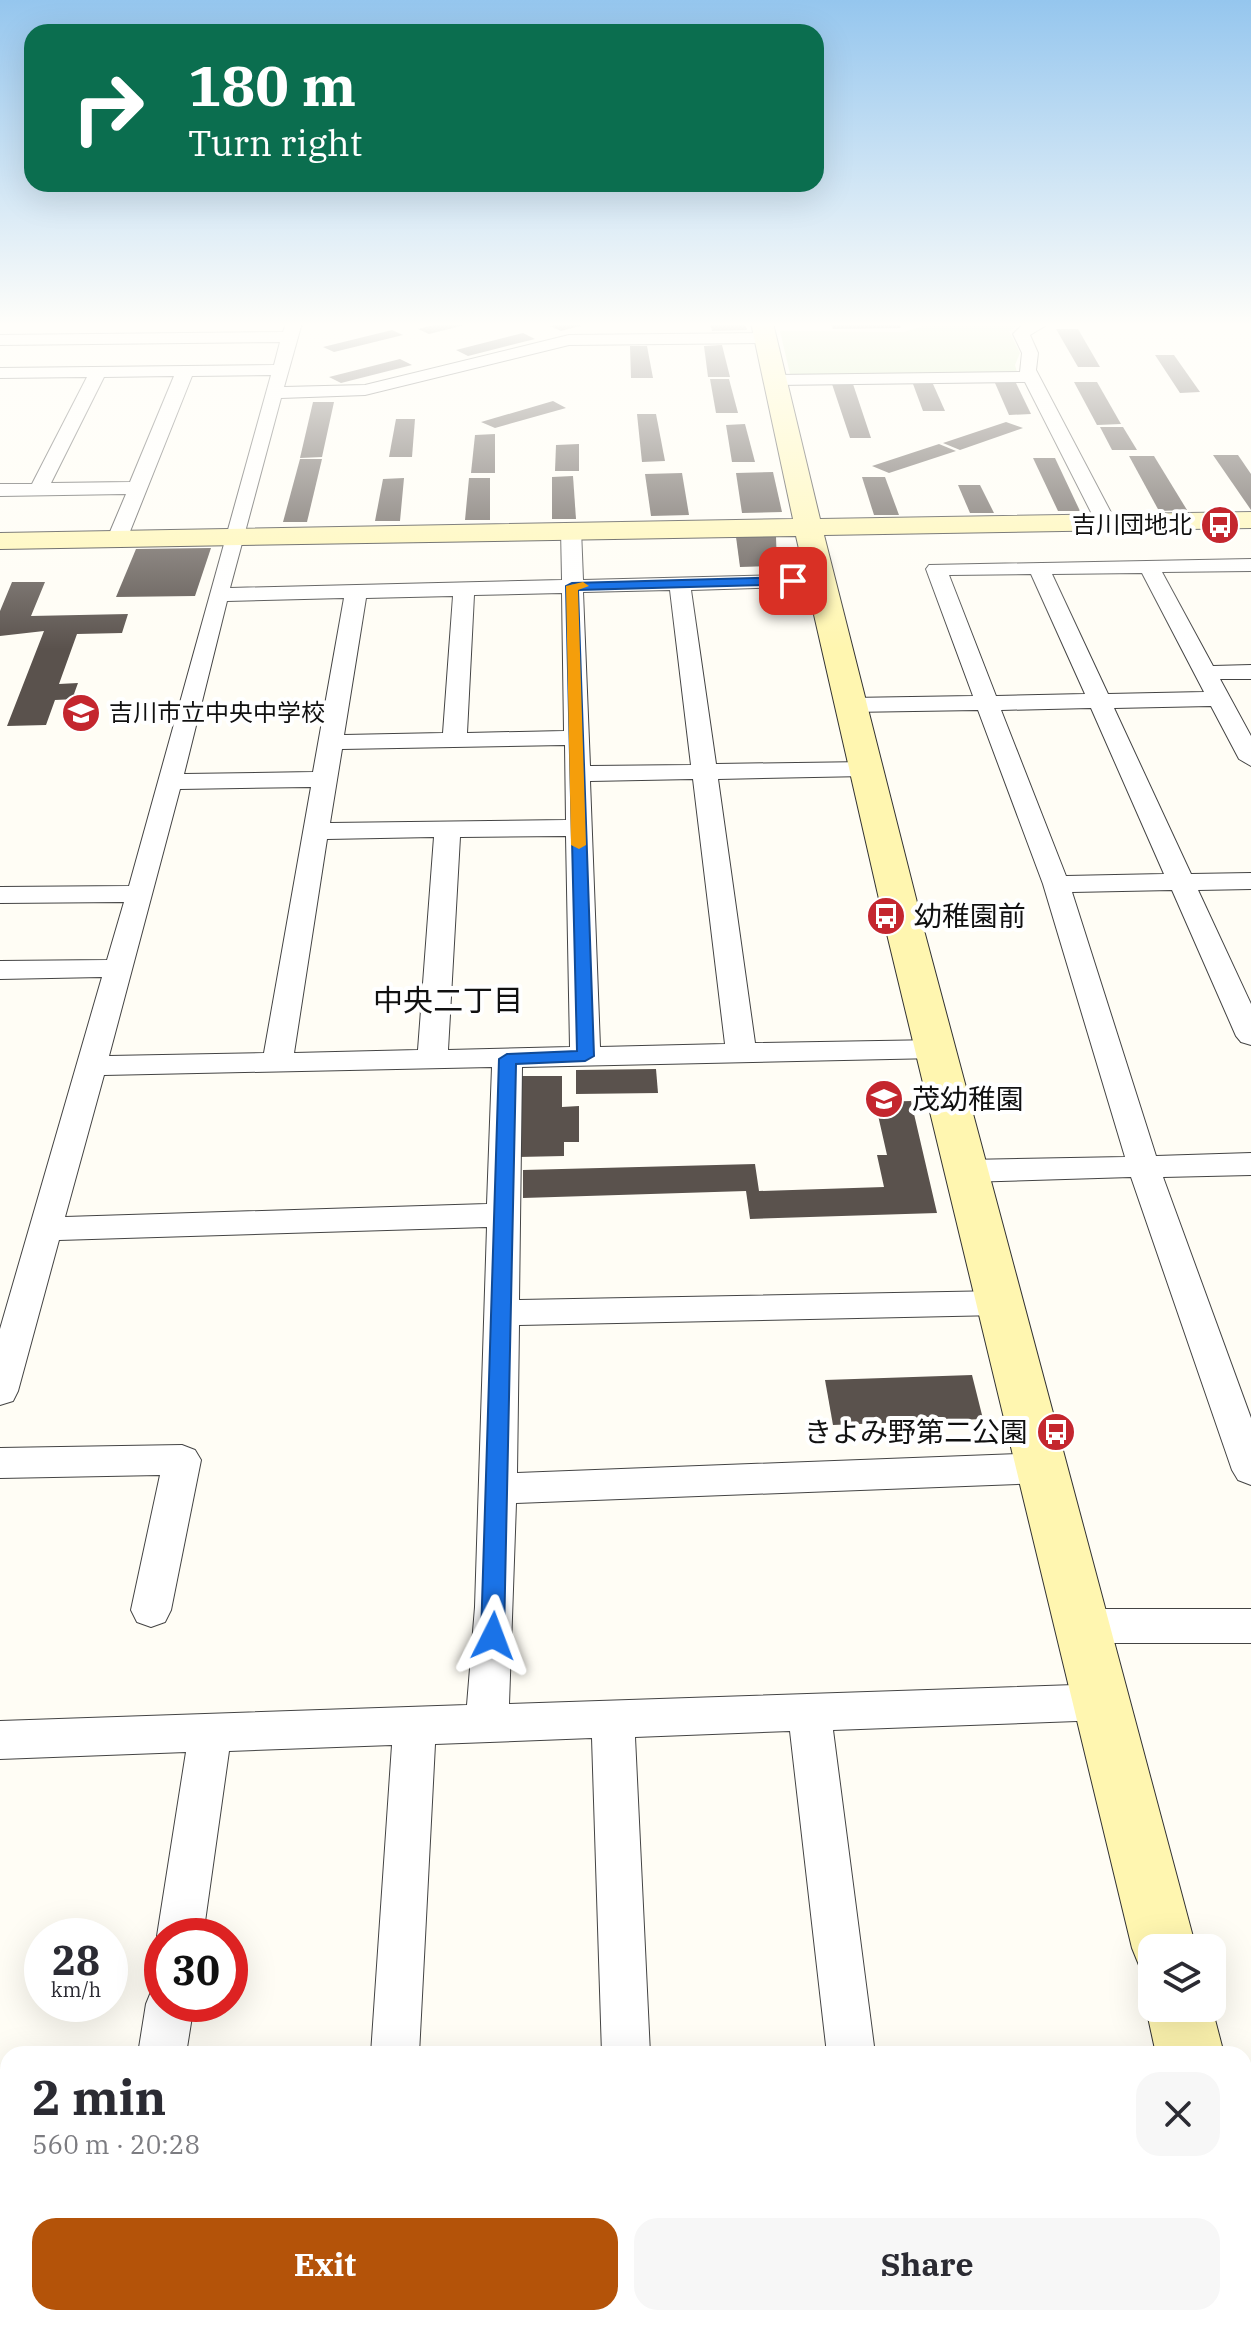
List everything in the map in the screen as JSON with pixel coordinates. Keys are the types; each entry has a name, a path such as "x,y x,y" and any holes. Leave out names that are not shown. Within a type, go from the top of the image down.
{"street":[{"path":"39,489 68,432"},
{"path":"117,539 161,432"},
{"path":"0,1391 48,1229 264,432"},
{"path":"787,432 850,705 1161,1934"},
{"path":"1059,432 1106,522"},
{"path":"0,490 138,488"},
{"path":"0,541 808,525 1251,520"},
{"path":"571,529 585,1056"},
{"path":"1149,567 1251,759"},
{"path":"1250,567 936,569 1056,884 1144,1168 1251,1470"},
{"path":"1039,568 1184,881 1251,1036"},
{"path":"219,595 820,580"},
{"path":"680,583 741,1053"},
{"path":"455,740 464,589"},
{"path":"277,1062 356,592"},
{"path":"1205,673 1251,672"},
{"path":"850,705 1219,699"},
{"path":"331,742 576,738"},
{"path":"578,774 866,769"},
{"path":"170,782 324,779"},
{"path":"317,831 578,828"},
{"path":"432,1058 448,829"},
{"path":"1056,884 1251,881"},
{"path":"0,895 140,894"},
{"path":"0,970 119,968"},
{"path":"92,1066 937,1049"},
{"path":"487,1724 498,1489 499,1313 507,1059"},
{"path":"966,1171 1251,1164"},
{"path":"48,1229 502,1215"},
{"path":"499,1313 1000,1303"},
{"path":"0,1463 182,1460 151,1610"},
{"path":"498,1489 1043,1468"},
{"path":"1083,1626 1251,1626"},
{"path":"0,1740 1104,1702"},
{"path":"809,1712 850,2046"},
{"path":"613,1719 626,2046"},
{"path":"395,2046 415,1726"},
{"path":"183,1918 210,1733"},
{"path":"163,2046 167,2022"},
{"path":"1182,2022 1188,2046"}],"building":[{"path":"306,432 328,432 322,457 300,458"},
{"path":"394,432 414,432 412,457 389,457"},
{"path":"639,432 659,432 665,461 642,462"},
{"path":"727,432 747,432 755,462 732,462"},
{"path":"848,432 869,432 871,438 850,438"},
{"path":"977,432 1013,432 960,450 943,443"},
{"path":"1102,432 1126,432 1137,450 1112,450"},
{"path":"495,434 495,473 471,473 475,435"},
{"path":"579,444 579,471 555,471 556,445"},
{"path":"939,444 956,451 889,473 872,466"},
{"path":"1213,455 1238,455 1251,474 1251,510"},
{"path":"1129,456 1154,456 1187,510 1159,511"},
{"path":"1033,458 1055,458 1080,511 1058,511"},
{"path":"300,459 322,459 307,522 283,522"},
{"path":"773,472 782,512 742,513 736,473"},
{"path":"682,473 689,515 651,516 645,474"},
{"path":"573,476 576,519 552,519 552,477"},
{"path":"862,477 885,477 899,515 874,515"},
{"path":"404,478 400,521 375,521 383,479"},
{"path":"469,478 490,478 490,520 465,520"},
{"path":"958,485 980,485 994,513 970,513"},
{"path":"736,537 776,537 777,566 740,567"},
{"path":"211,548 195,596 116,597 136,549"},
{"path":"12,582 45,582 31,616 128,614 122,633 77,634 59,684 78,683 74,694 78,694 76,699 55,700 46,725 7,726 44,631 0,636 0,611"},
{"path":"656,1069 658,1093 576,1094 576,1070"},
{"path":"521,1076 562,1076 562,1107 579,1106 579,1142 564,1142 564,1156 518,1157"},
{"path":"911,1101 937,1213 750,1219 746,1191 523,1198 523,1170 755,1164 759,1191 884,1187 877,1155 887,1155 875,1102"},
{"path":"972,1375 983,1419 833,1425 825,1380"}],"slow traffic":[{"path":"579,845 572,586 583,586"}],"place":[{"name":"吉川団地北","path":"1220,525"},
{"name":"吉川市立中央中学校","path":"81,713"},
{"name":"幼稚園前","path":"886,916"},
{"name":"茂幼稚園","path":"884,1099"},
{"name":"きよみ野第二公園","path":"1056,1432"}],"district":[{"name":"中央二丁目","path":"448,1001"}],"route":[{"path":"493,1636 507,1059 585,1056 572,586 793,581"}]}
